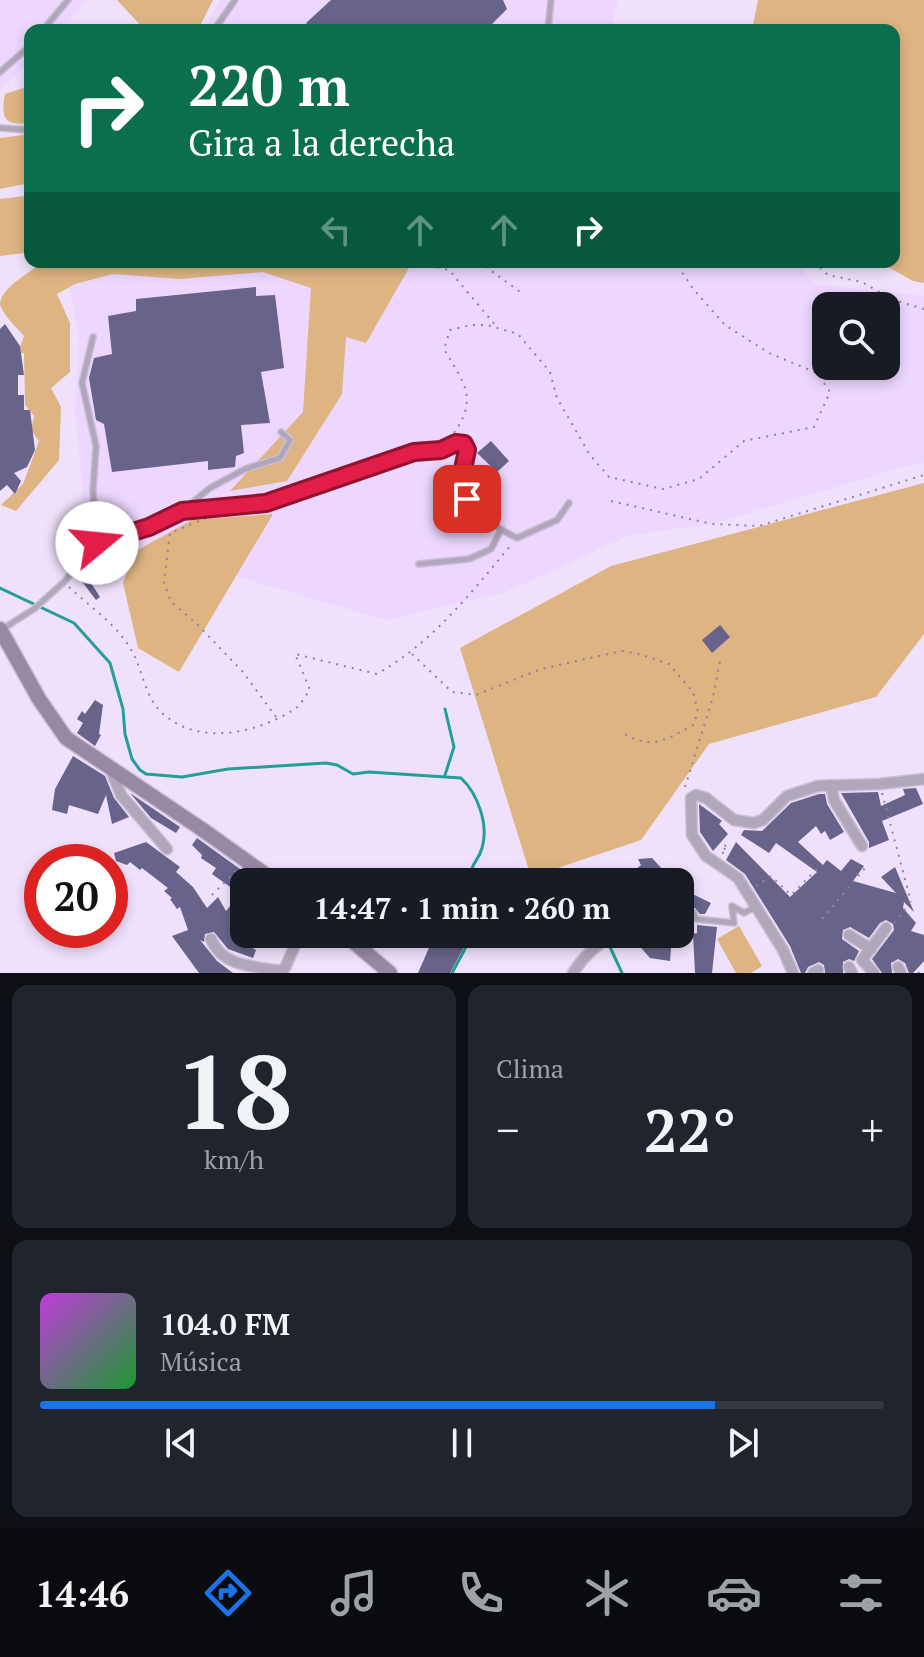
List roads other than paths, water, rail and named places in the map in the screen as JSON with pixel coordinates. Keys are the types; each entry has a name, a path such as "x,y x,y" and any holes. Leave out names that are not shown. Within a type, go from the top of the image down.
{"street":[{"path":"0,629 39,699 66,738 257,868"},
{"path":"110,768 121,795 167,849"},
{"path":"793,973 783,950 738,878 706,856 692,835 691,798 696,795 706,798 734,820 754,823 763,820 787,796 818,786 924,779"},
{"path":"831,785 834,800 862,846"},
{"path":"874,973 862,960 886,928"},
{"path":"849,935 871,949"},
{"path":"211,939 215,950 224,959 280,971 285,968 294,948"},
{"path":"361,948 390,973"},
{"path":"573,973 593,948"}],"lane":[{"path":"48,24 68,0"},
{"path":"218,24 235,0"},
{"path":"549,24 551,0"},
{"path":"0,72 24,51"},
{"path":"0,128 24,130"},
{"path":"93,337 82,383 96,446 93,491 97,543"},
{"path":"0,629 34,609 64,582 97,543 149,527 182,511 210,488 245,469 280,458 290,440 281,432"},
{"path":"182,511 266,503 414,452 441,450 456,443 464,444 467,450 461,479 467,499 501,530 517,538 557,520 569,503"},
{"path":"419,564 469,559 491,549 501,530"},
{"path":"694,918 734,923 732,906 744,913 756,907"}],"waterway":[{"path":"0,588 74,623 110,663 132,759 146,774 182,777 228,769 326,763 353,774 369,772 461,778 477,801 483,820 482,848 472,868"},
{"path":"445,709 454,747 445,775"},
{"path":"452,973 465,948"},
{"path":"610,948 622,973"}]}
